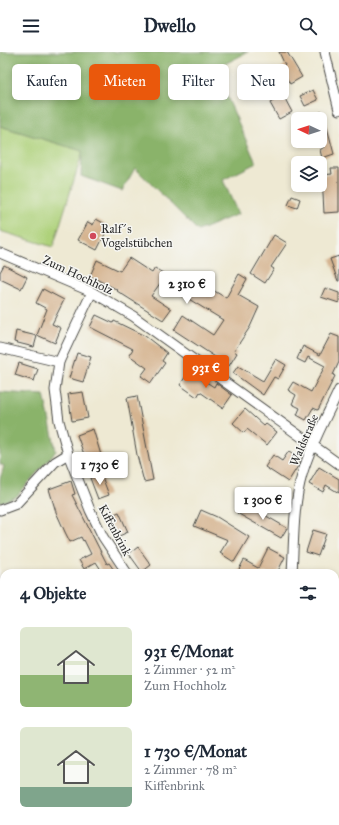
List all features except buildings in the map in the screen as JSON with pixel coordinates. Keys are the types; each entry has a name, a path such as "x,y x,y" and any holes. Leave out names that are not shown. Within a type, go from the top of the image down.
{"street":[{"path":"326,52 339,110"},
{"name":"Zum Hochholz","path":"0,254 92,292 133,316 339,464"},
{"name":"Kiffenbrink","path":"92,292 59,362 55,390 59,421 68,454 90,510 103,537 124,569"},
{"path":"0,348 59,362"},
{"name":"Waldstraße","path":"292,569 298,495 302,476 314,445 339,390"},
{"path":"0,510 16,504 55,462 68,454"}],"green space":[{"path":"0,52 248,52 225,64 168,64 168,100 229,100 256,163 223,180 238,214 198,231 135,168 122,191 81,176 82,151 0,126"},
{"path":"0,126 83,151 53,247 0,231"},
{"path":"0,392 44,395 56,451 16,497 0,503 0,479 4,466 0,464"}],"place":[{"name":"Ralf´s Vogelstübchen","path":"93,236"}]}
